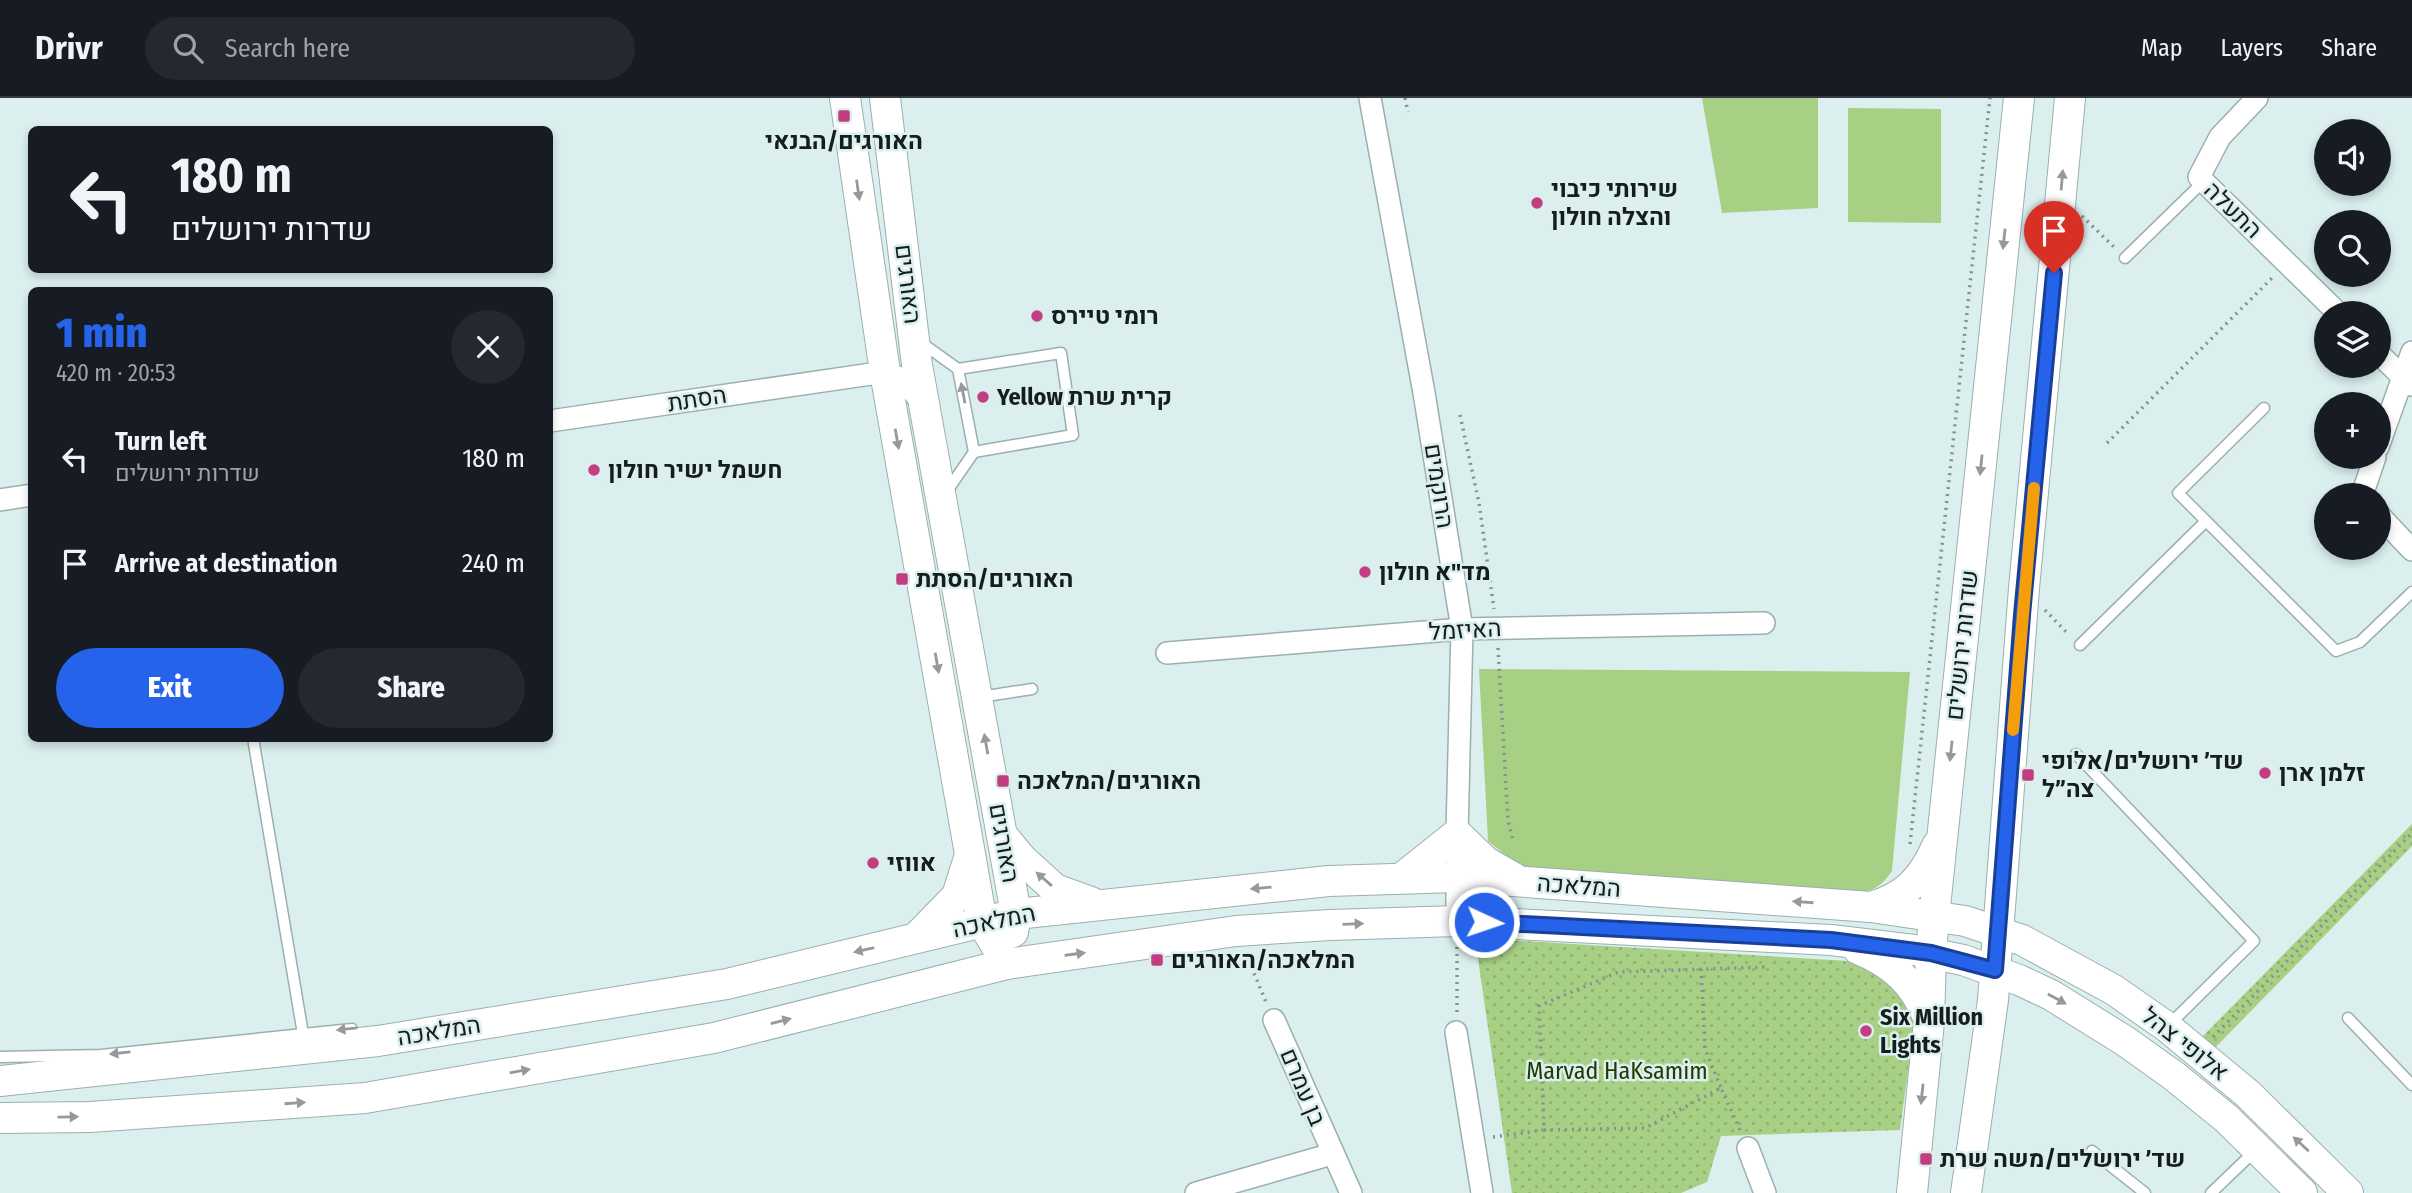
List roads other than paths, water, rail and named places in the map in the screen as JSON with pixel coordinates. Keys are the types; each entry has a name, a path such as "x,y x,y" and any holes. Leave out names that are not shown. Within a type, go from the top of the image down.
{"main road":[{"name":"האורגים","path":"845,98 887,384 982,922 1007,964"},
{"name":"האורגים","path":"885,98 925,405 1016,914 1007,964"},
{"name":"שדרות ירושלים","path":"1912,1193 1929,1022 1934,917 2019,98"},
{"path":"1966,1193 1993,1000 1996,931 2024,588 2070,98"},
{"path":"1403,877 1457,834 1486,862 1521,882"},
{"path":"1002,835 1022,859 1055,889 1098,904"},
{"path":"1871,907 1886,903 1902,894 1920,877 1942,836"},
{"path":"917,937 957,896 971,851"},
{"name":"המלאכה","path":"4,1073 276,1045 378,1041 727,984 1016,914 1329,881 1457,877 1871,907 1965,921 1996,931"},
{"name":"המלאכה","path":"0,1118 90,1116 365,1098 714,1038 1007,964 1236,931 1457,921 1831,940 1931,953 1995,970"},
{"name":"אלופי צהל","path":"1996,931 2022,940 2114,990 2167,1027 2248,1094 2348,1193"},
{"path":"1831,940 1880,958 1893,968 1914,989 1929,1022"},
{"name":"אלופי צהל","path":"1995,970 2051,995 2116,1035 2185,1085 2227,1119 2302,1193"}],"street":[{"name":"הרוקמים","path":"1370,98 1424,393 1461,629 1457,921"},
{"name":"התעלה","path":"2258,98 2220,136 2200,177 2326,301"},
{"path":"2391,417 2407,381 2412,352"},
{"path":"2391,366 2407,381"},
{"name":"הסתת","path":"553,421 844,376 887,384"},
{"path":"887,384 900,379 925,405"},
{"path":"0,500 28,496"},
{"path":"2391,528 2412,550"},
{"name":"האיזמל","path":"1167,653 1461,629 1764,623"},
{"name":"בן עמרם","path":"1274,1020 1350,1193"},
{"path":"1456,1032 1482,1193"},
{"path":"1748,1147 1765,1193"},
{"name":"בן עמרם","path":"1196,1193 1332,1154"}],"lane":[{"path":"2125,258 2204,181"},
{"path":"915,338 958,369 974,452 942,500"},
{"path":"958,369 1061,353 1073,435 974,452"},
{"path":"2264,408 2178,493 2336,651 2360,642 2412,592"},
{"path":"2080,645 2206,521"},
{"path":"977,698 1032,689"},
{"path":"254,742 303,1034"},
{"path":"2076,754 2253,941 2167,1027"},
{"path":"734,970 778,970"},
{"path":"2348,1018 2412,1085"},
{"path":"4,1073 38,1055 101,1055 276,1045 303,1034 364,1028"},
{"path":"4,1073 38,1055"},
{"path":"2210,1193 2258,1149"},
{"path":"2092,1151 2145,1193"}],"place":[{"name":"האורגים/הבנאי","path":"844,116"},
{"name":"שירותי כיבוי והצלה חולון","path":"1537,203"},
{"name":"רומי טיירס","path":"1037,316"},
{"name":"Yellow קרית שרת","path":"983,397"},
{"name":"חשמל ישיר חולון","path":"594,470"},
{"name":"מד\"א חולון","path":"1365,572"},
{"name":"האורגים/הסתת","path":"902,579"},
{"name":"זלמן ארן","path":"2265,773"},
{"name":"שד׳ ירושלים/אלופי צה״ל","path":"2028,775"},
{"name":"האורגים/המלאכה","path":"1003,781"},
{"name":"אווזי","path":"873,863"},
{"name":"המלאכה/האורגים","path":"1157,960"},
{"name":"Six Million Lights","path":"1866,1031"},
{"name":"שד׳ ירושלים/משה שרת","path":"1926,1159"}],"park label":[{"name":"Marvad HaKsamim","path":"1617,1071"}]}
